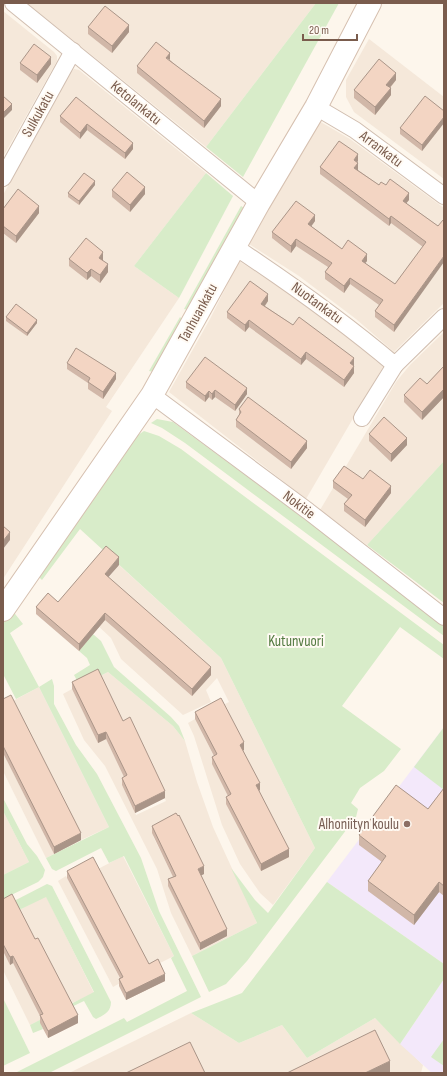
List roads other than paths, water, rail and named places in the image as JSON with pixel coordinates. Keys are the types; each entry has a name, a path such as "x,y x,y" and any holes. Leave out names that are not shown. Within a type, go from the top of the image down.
{"street":[{"name":"Ketolankatu","path":"13,3 259,203"},
{"name":"Tanhuankatu","path":"3,610 152,395 236,247 259,203 316,107 370,3"},
{"name":"Sulkukatu","path":"3,178 73,51"},
{"name":"Arrankatu","path":"316,107 355,130 444,196"},
{"name":"Nuotankatu","path":"236,247 292,284 351,327 395,365"},
{"path":"362,418 395,365 444,317"},
{"name":"Nokitie","path":"152,395 308,511 444,617"}],"place":[{"name":"Alhoniityn koulu","path":"407,824"}],"park label":[{"name":"Kutunvuori","path":"296,641"}]}
